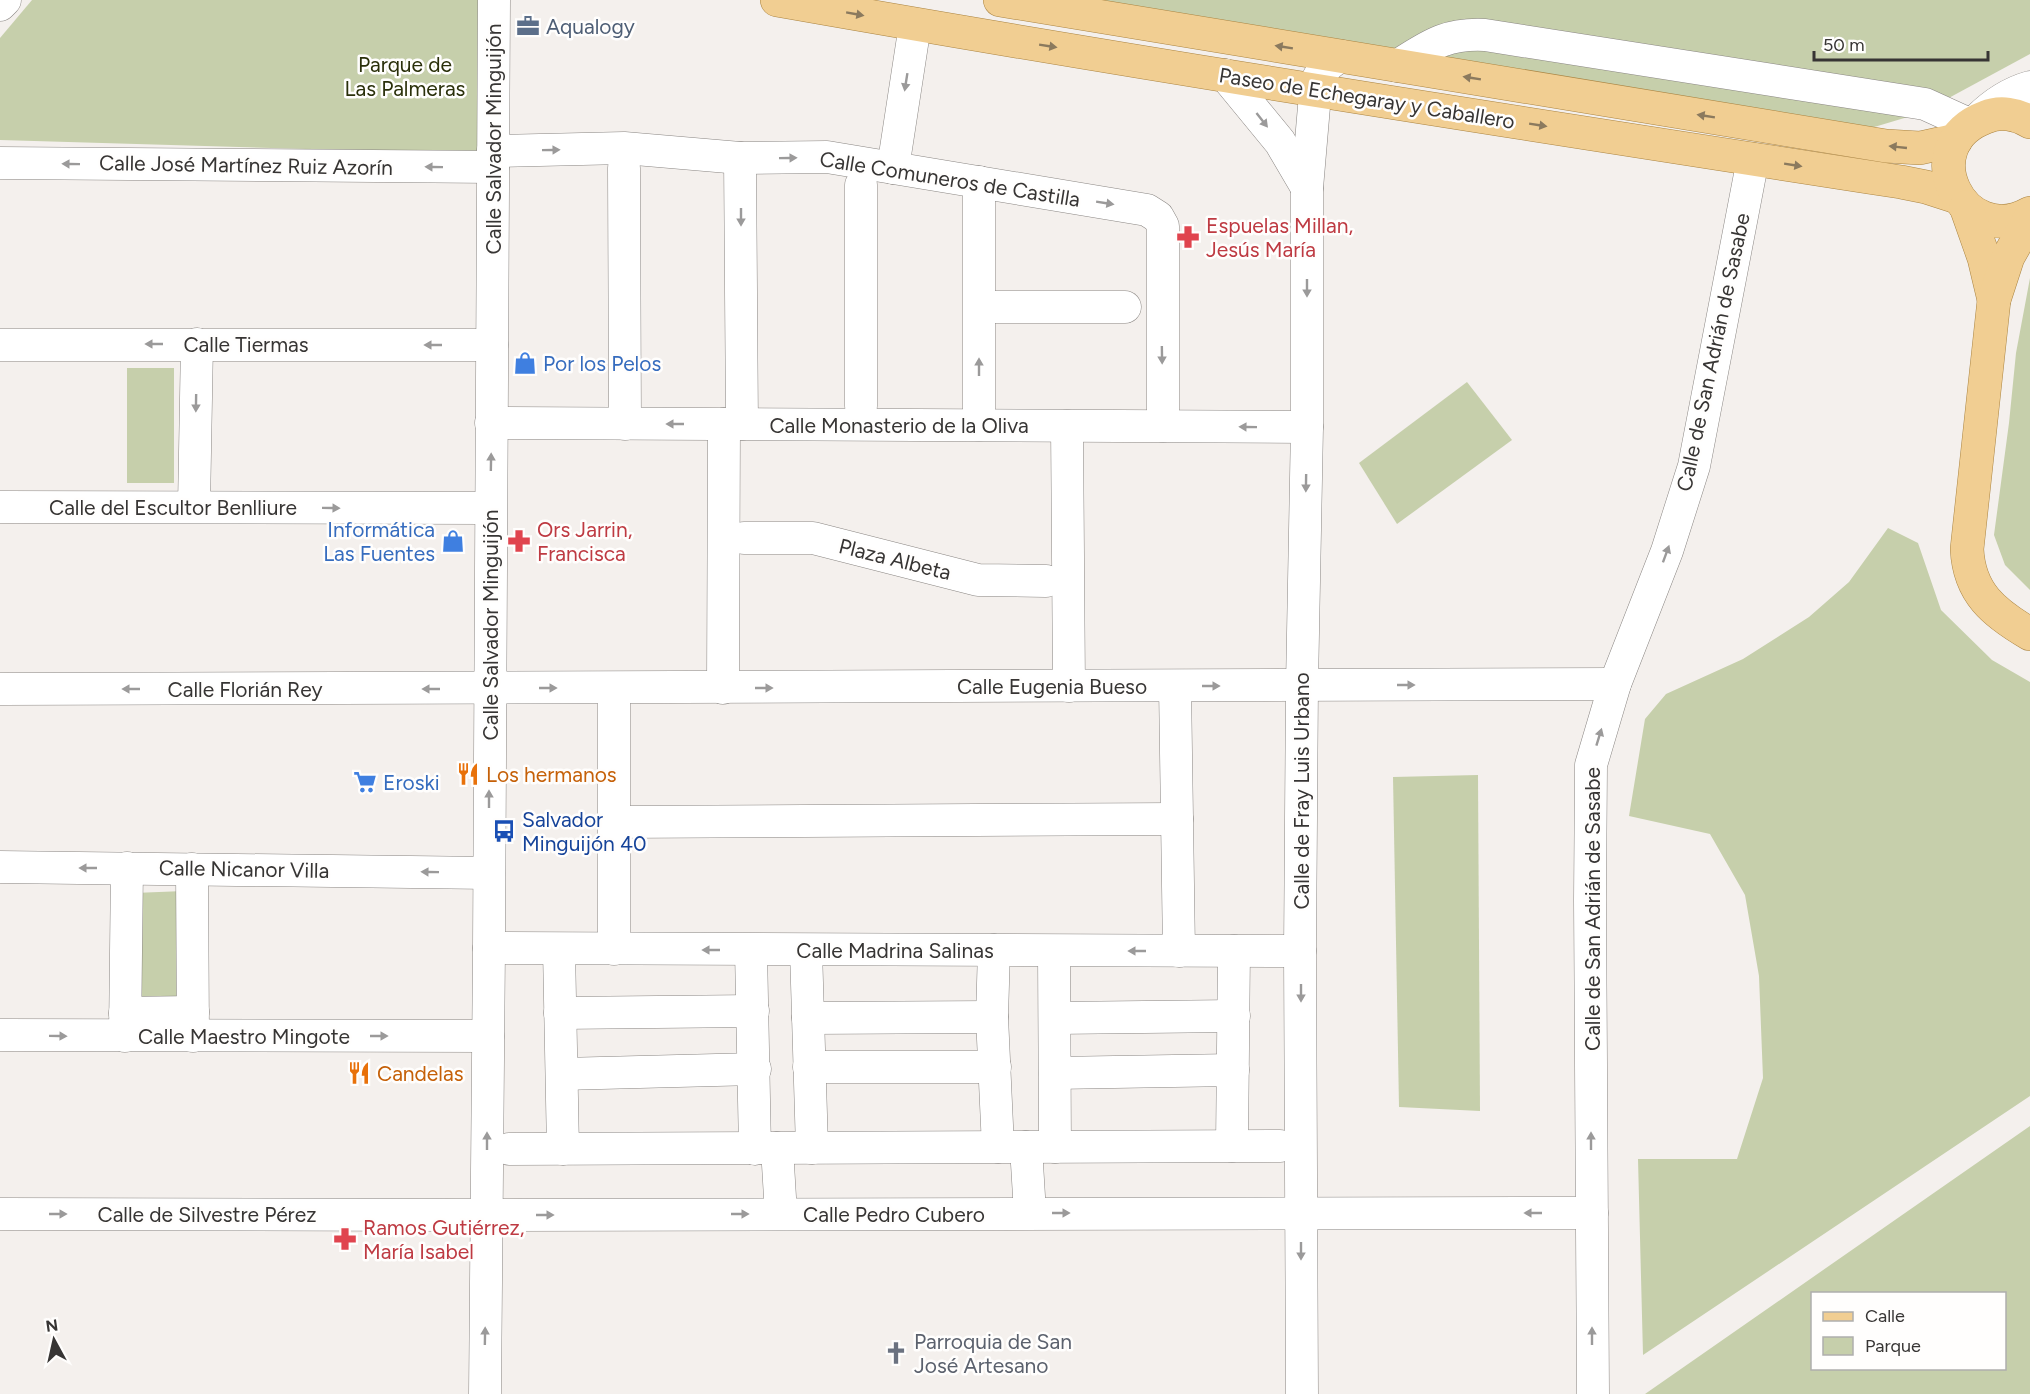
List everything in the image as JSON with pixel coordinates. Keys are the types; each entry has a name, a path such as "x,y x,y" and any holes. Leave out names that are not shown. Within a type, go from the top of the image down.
{"main road":[{"name":"Paseo de Echegaray y Caballero","path":"777,0 915,25 1926,187 1961,202 1978,215 1993,220 2008,220 2030,213"},
{"name":"Paseo de Echegaray y Caballero","path":"1000,0 1886,146 1920,148 1968,128 1990,115 2015,115 2030,122"},
{"path":"1968,128 1951,151 1948,174 1984,258 1994,300"},
{"path":"2030,218 2008,256 1994,300 1970,530 1966,549 1967,562 1975,586 1984,600 1996,612 2030,634"},
{"path":"1970,530 1982,568 1991,584 2011,605 2030,616"}],"street":[{"path":"0,5 5,0"},
{"name":"Calle Salvador Minguijón","path":"485,1394 494,0"},
{"path":"892,168 915,25"},
{"path":"1397,66 1442,40 1459,35 1485,35 1925,104 1941,110 1968,128 1990,107 2030,87"},
{"name":"Calle de Fray Luis Urbano","path":"1302,1394 1300,951 1307,427 1307,188 1315,90 1324,68 1341,56"},
{"path":"1225,75 1280,142 1307,188"},
{"name":"Calle Comuneros de Castilla","path":"493,159 624,148 740,158 827,157 1147,210 1158,217 1162,226 1163,426"},
{"path":"723,688 740,158"},
{"name":"Calle José Martínez Ruiz Azorín","path":"0,163 493,159"},
{"name":"Calle de San Adrián de Sasabe","path":"1593,1394 1591,765 1615,684 1667,551 1694,466 1753,159"},
{"path":"624,168 625,424"},
{"path":"979,182 979,425"},
{"path":"861,185 861,406"},
{"path":"994,307 1125,307"},
{"path":"194,506 197,344"},
{"name":"Calle Tiermas","path":"0,345 492,345"},
{"name":"Calle Monasterio de la Oliva","path":"491,423 1307,427"},
{"path":"1067,426 1069,686"},
{"name":"Calle del Escultor Benlliure","path":"0,507 490,508"},
{"name":"Plaza Albeta","path":"744,538 813,538 978,580 1046,581"},
{"name":"Calle Eugenia Bueso","path":"489,689 1615,684"},
{"path":"1175,686 1179,951"},
{"path":"614,688 614,949"},
{"name":"Calle Florián Rey","path":"0,689 489,689"},
{"path":"614,822 1177,819"},
{"name":"Calle Nicanor Villa","path":"0,867 127,877 489,873"},
{"path":"125,1024 127,877"},
{"path":"192,877 193,1024"},
{"name":"Calle Madrina Salinas","path":"489,948 1300,951"},
{"path":"559,949 563,1149"},
{"path":"751,950 755,1069 766,1148 781,1214"},
{"path":"806,950 813,1148"},
{"path":"994,950 992,1017 994,1068 1026,1147 1030,1213"},
{"path":"1026,1147 1055,1073 1054,951"},
{"path":"1232,1146 1234,951"},
{"path":"560,1013 753,1011"},
{"path":"1054,1017 1234,1016"},
{"path":"808,1018 992,1017"},
{"name":"Calle Maestro Mingote","path":"0,1035 125,1024 193,1024 488,1036"},
{"path":"809,1067 994,1068"},
{"path":"562,1074 755,1069"},
{"path":"1055,1073 1233,1070"},
{"path":"509,1149 1280,1146"},
{"name":"Calle Pedro Cubero","path":"487,1215 1592,1213"},
{"name":"Calle de Silvestre Pérez","path":"0,1214 487,1215"}],"green space":[{"name":"Parque de Las Palmeras","path":"32,0 484,0 479,154 0,140 0,38"},
{"path":"1087,0 2030,0 2030,54 1921,113 1871,128"},
{"path":"2030,278 2030,590 2005,565 1994,535 2016,353"},
{"path":"127,368 174,368 174,483 127,483"},
{"path":"1467,382 1512,440 1397,524 1359,463"},
{"path":"1888,528 1918,543 1941,610 1992,660 2030,682 2030,1096 1643,1355 1638,1159 1737,1159 1763,1078 1759,976 1745,895 1710,834 1629,816 1645,719 1666,694 1743,659 1809,617 1849,582"},
{"path":"1478,775 1480,1111 1399,1107 1393,777"},
{"path":"184,891 185,1009 133,1008 134,893"},
{"path":"2030,1126 2030,1394 1645,1394"}],"place":[{"name":"Aqualogy","path":"528,26"},
{"name":"Espuelas Millan, Jesús María","path":"1188,237"},
{"name":"Por los Pelos","path":"525,363"},
{"name":"Informática Las Fuentes","path":"453,541"},
{"name":"Ors Jarrin, Francisca","path":"519,541"},
{"name":"Los hermanos","path":"468,774"},
{"name":"Eroski","path":"365,782"},
{"name":"Salvador Minguijón 40","path":"504,831"},
{"name":"Candelas","path":"359,1073"},
{"name":"Ramos Gutiérrez, María Isabel","path":"345,1239"},
{"name":"Parroquia de San José Artesano","path":"896,1353"}]}
